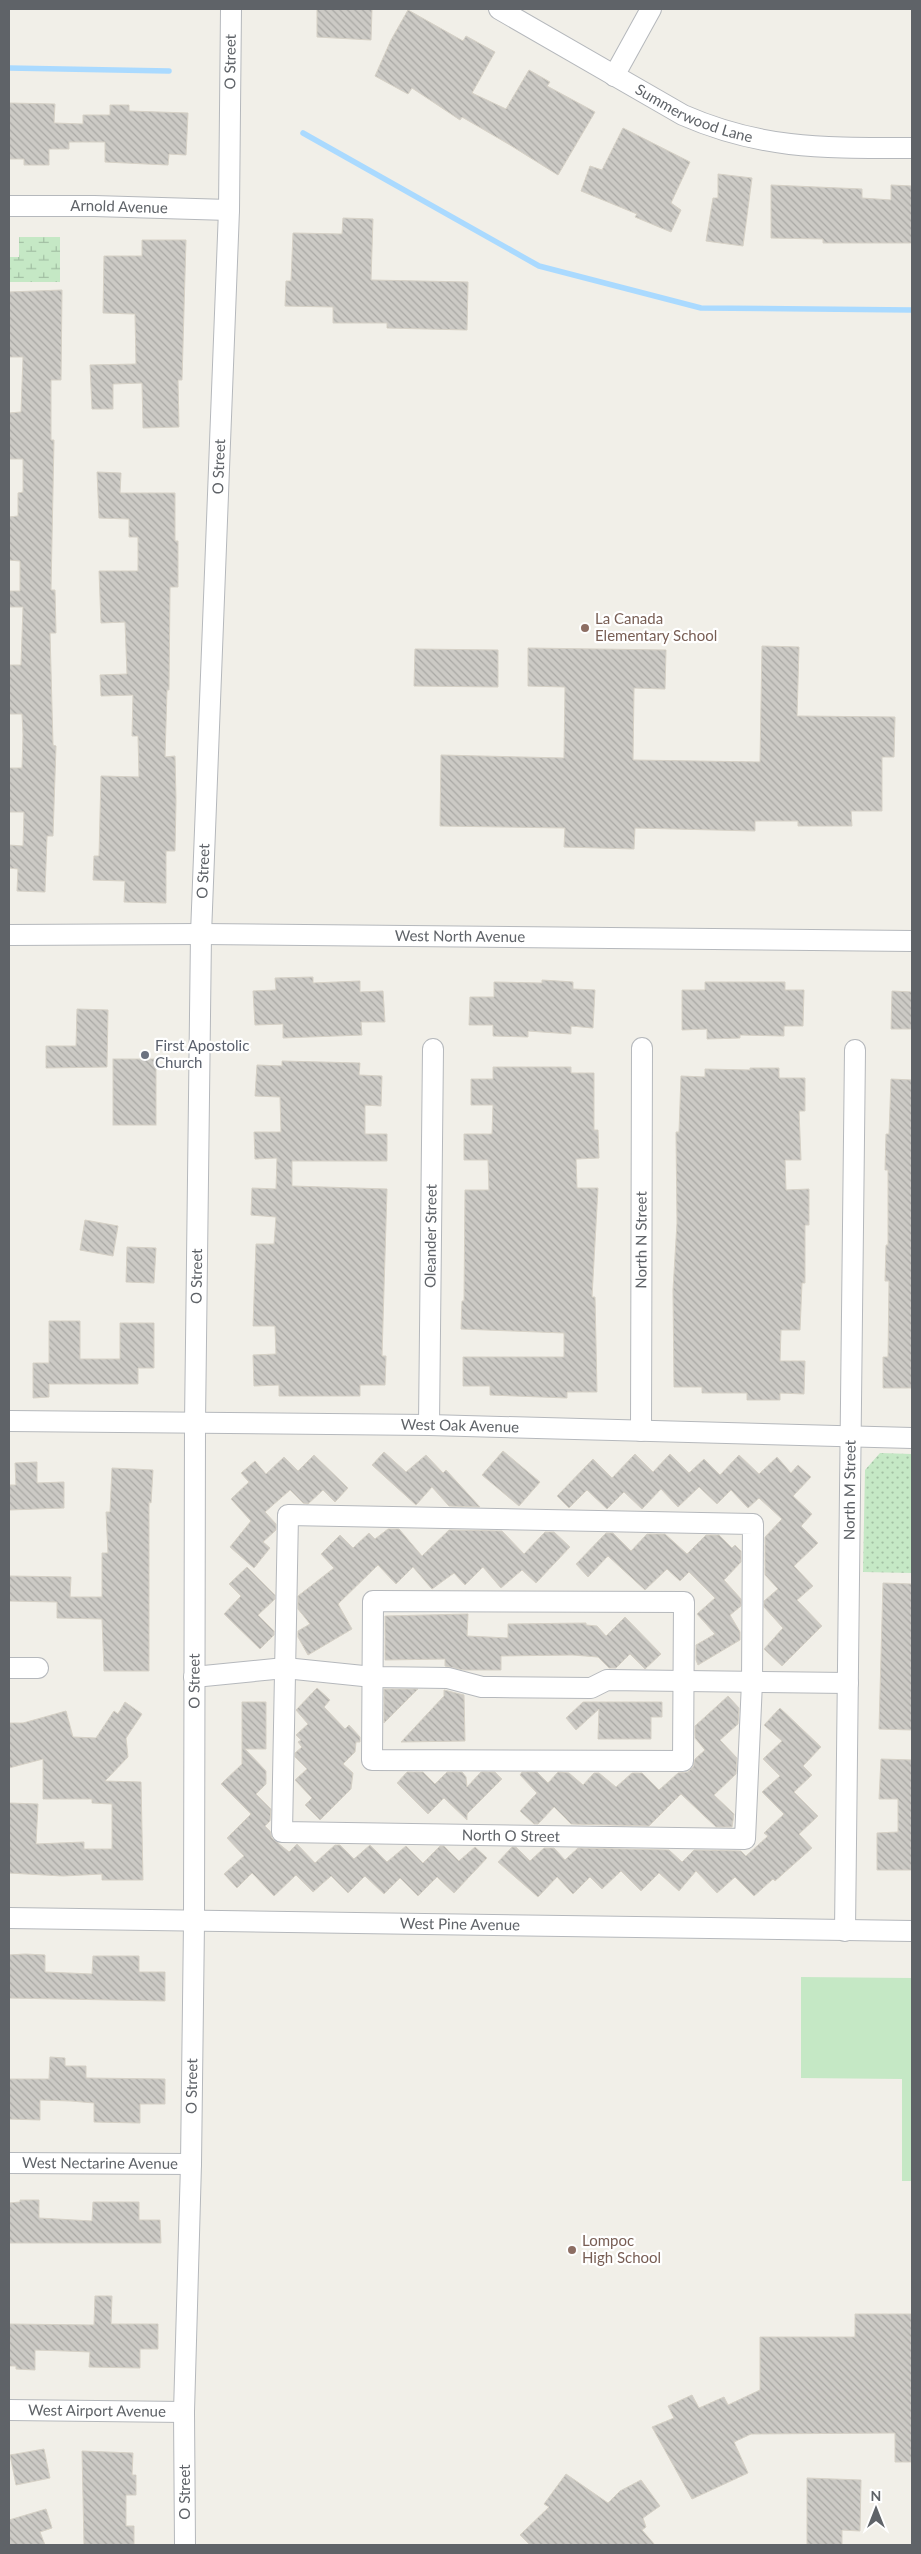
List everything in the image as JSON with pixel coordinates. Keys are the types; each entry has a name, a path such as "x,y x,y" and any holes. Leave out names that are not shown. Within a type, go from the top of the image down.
{"street":[{"name":"O Street","path":"185,2545 184,2412 191,2164 194,1922 195,1423 201,934 229,210 231,9"},
{"name":"Summerwood Lane","path":"499,9 683,115 741,137 788,145 837,148 912,148"},
{"path":"614,76 651,9"},
{"name":"Arnold Avenue","path":"9,206 94,206 229,210"},
{"name":"West North Avenue","path":"9,935 201,934 912,942"},
{"name":"North N Street","path":"640,1431 642,1048"},
{"name":"Oleander Street","path":"429,1425 433,1049"},
{"name":"North M Street","path":"845,1931 855,1050"},
{"name":"West Oak Avenue","path":"9,1422 429,1425 912,1438"},
{"name":"North O Street","path":"288,1515 753,1524 752,1682 745,1839 282,1832 285,1668 288,1515"},
{"path":"373,1600 684,1602 683,1761 372,1760 373,1677 373,1600"},
{"path":"9,1668 38,1668"},
{"path":"194,1677 285,1668 373,1677 448,1678 482,1687 503,1688 591,1688 607,1680 848,1683"},
{"name":"West Pine Avenue","path":"9,1918 912,1931"},
{"name":"West Nectarine Avenue","path":"9,2163 191,2164"},
{"name":"West Airport Avenue","path":"9,2410 184,2412"}],"green space":[{"path":"19,237 60,237 60,282 9,282 9,257 19,257"},
{"path":"880,1453 912,1454 912,1573 863,1572 865,1470"},
{"path":"801,1977 912,1978 912,2181 902,2181 902,2079 801,2078"}],"building":[{"path":"317,9 372,9 371,40 317,37"},
{"path":"408,10 463,41 466,36 495,52 472,93 506,109 529,70 550,82 547,86 595,112 558,175 462,117 460,120 412,88 408,94 375,76 391,40"},
{"path":"9,103 55,104 54,123 83,124 83,115 110,115 110,105 129,105 129,111 188,113 186,155 169,154 168,165 105,162 105,142 69,142 69,149 49,149 49,165 24,165 24,159 9,159"},
{"path":"623,128 690,162 671,203 681,210 671,232 635,217 637,214 581,191 590,166 602,170"},
{"path":"718,174 752,178 743,246 706,241 713,198 718,198"},
{"path":"771,185 862,189 862,198 891,200 891,185 912,186 912,243 823,243 823,239 771,238"},
{"path":"343,218 373,219 371,280 468,282 467,330 387,328 387,323 333,323 333,307 285,306 286,281 291,281 293,233 342,234"},
{"path":"142,240 186,240 182,380 178,380 179,427 143,428 142,383 113,384 113,409 92,409 90,365 136,364 135,314 103,313 104,256 142,256"},
{"path":"62,290 61,380 51,380 51,440 54,440 51,590 55,590 56,633 50,633 53,745 56,746 53,836 47,836 45,892 17,891 18,869 9,868 9,845 23,846 24,812 9,812 9,768 22,768 23,735 22,714 9,714 9,665 21,665 23,607 9,607 9,591 20,591 20,561 9,560 9,517 18,516 18,493 23,492 23,459 9,459 9,413 21,412 23,357 9,357 9,292"},
{"path":"97,472 121,473 120,493 175,493 175,541 178,541 178,587 170,587 169,690 167,690 165,757 175,756 175,851 166,851 166,903 124,902 125,881 93,880 94,856 99,856 101,776 139,777 138,736 132,736 133,695 101,696 100,675 127,674 125,622 101,623 99,571 138,571 138,537 129,537 129,519 99,518"},
{"path":"762,646 799,647 797,716 895,717 894,757 882,757 882,811 851,811 852,826 798,826 798,821 755,821 755,831 635,828 634,849 564,847 565,828 440,826 441,755 564,758 565,687 528,686 528,648 666,650 665,689 634,688 633,760 760,762"},
{"path":"415,649 498,650 498,687 414,686"},
{"path":"313,977 313,983 360,981 360,992 383,991 385,1022 361,1022 362,1035 283,1038 283,1024 255,1025 253,991 276,990 275,978"},
{"path":"542,980 573,982 573,989 595,990 593,1028 571,1026 571,1034 528,1031 528,1037 493,1036 493,1025 469,1025 470,997 494,997 494,982 542,983"},
{"path":"705,982 785,982 785,990 804,990 803,1026 784,1026 784,1036 740,1035 740,1038 707,1039 707,1029 682,1030 682,990 705,990"},
{"path":"892,991 912,992 912,1029 891,1029"},
{"path":"77,1009 108,1010 107,1067 46,1068 46,1046 76,1046"},
{"path":"113,1059 156,1059 156,1125 113,1125"},
{"path":"282,1061 360,1063 359,1075 382,1076 381,1106 365,1105 365,1134 387,1134 387,1161 292,1161 292,1186 387,1189 382,1356 386,1356 385,1385 360,1385 360,1396 279,1396 279,1385 254,1386 253,1355 276,1354 275,1326 253,1326 256,1244 274,1244 276,1217 251,1215 252,1188 276,1189 277,1158 255,1159 254,1132 281,1132 280,1097 255,1096 257,1065 282,1066"},
{"path":"493,1067 571,1067 571,1073 594,1073 594,1130 598,1130 599,1158 576,1159 577,1188 598,1188 592,1297 595,1297 597,1392 567,1392 567,1398 490,1395 490,1386 463,1386 463,1357 564,1357 564,1333 461,1329 462,1301 464,1301 465,1190 489,1190 488,1160 464,1160 464,1134 492,1134 493,1105 471,1105 471,1079 493,1079"},
{"path":"750,1068 779,1068 779,1078 805,1078 805,1111 799,1111 801,1160 785,1160 786,1190 809,1189 809,1225 805,1225 805,1283 802,1283 800,1330 781,1330 780,1361 805,1361 804,1394 780,1393 780,1400 747,1400 747,1393 702,1393 702,1387 674,1387 673,1290 677,1223 676,1132 679,1132 681,1076 705,1077 705,1069 750,1070"},
{"path":"891,1079 912,1080 912,1388 883,1388 883,1357 888,1357 889,1281 885,1281 886,1245 888,1245 888,1170 885,1170 886,1134 889,1134"},
{"path":"85,1220 118,1226 113,1256 80,1250"},
{"path":"127,1247 156,1248 154,1283 126,1282"},
{"path":"49,1321 80,1321 80,1359 120,1359 120,1323 154,1323 154,1368 138,1368 138,1384 49,1384 49,1397 33,1398 33,1363 49,1363"},
{"path":"503,1451 540,1482 519,1506 482,1475"},
{"path":"384,1452 406,1472 426,1455 443,1473 446,1470 480,1507 449,1506 432,1487 416,1505 372,1465"},
{"path":"635,1454 653,1472 670,1454 689,1473 704,1459 720,1475 739,1455 759,1474 777,1457 791,1473 798,1465 811,1477 793,1496 812,1514 801,1526 818,1543 794,1566 813,1586 797,1600 822,1626 782,1666 764,1649 783,1628 764,1607 764,1601 778,1589 765,1575 765,1537 782,1519 759,1498 748,1508 731,1490 717,1504 699,1487 678,1507 661,1489 642,1509 624,1492 607,1509 587,1490 569,1508 557,1496 593,1459 612,1478"},
{"path":"314,1455 348,1488 335,1502 323,1490 308,1504 303,1503 290,1490 265,1512 276,1524 276,1530 263,1542 270,1548 254,1568 230,1547 251,1521 231,1499 249,1482 241,1473 255,1461 266,1474 284,1457 298,1471"},
{"path":"37,1462 37,1483 64,1482 64,1508 9,1510 9,1485 16,1485 15,1463"},
{"path":"112,1468 153,1470 151,1503 149,1502 149,1671 104,1671 102,1619 57,1618 57,1602 9,1601 9,1576 71,1577 70,1597 102,1597 102,1553 108,1553 106,1512 110,1512"},
{"path":"388,1529 399,1529 422,1556 449,1530 502,1531 524,1554 545,1532 554,1532 570,1547 536,1583 522,1570 501,1588 483,1567 465,1585 454,1573 432,1589 413,1567 396,1584 378,1565 338,1604 352,1629 308,1655 298,1637 298,1631 310,1624 298,1609 298,1596 334,1568 321,1554 340,1535 353,1548 369,1533 375,1539"},
{"path":"606,1533 613,1533 631,1551 647,1534 665,1534 687,1554 706,1535 719,1535 732,1548 735,1545 741,1551 741,1562 724,1580 741,1599 741,1606 730,1615 740,1632 740,1640 698,1665 696,1645 715,1634 697,1614 715,1598 689,1572 680,1581 667,1569 645,1590 608,1556 588,1577 576,1564"},
{"path":"247,1567 275,1595 275,1599 258,1615 274,1631 274,1635 260,1649 224,1614 241,1596 229,1584"},
{"path":"883,1583 912,1584 912,1730 879,1729"},
{"path":"468,1614 467,1636 508,1638 508,1624 586,1623 586,1625 597,1626 606,1636 625,1617 661,1654 645,1669 630,1654 616,1668 609,1668 598,1657 573,1655 501,1656 501,1670 464,1670 445,1666 445,1659 385,1660 385,1616"},
{"path":"317,1688 330,1700 324,1707 345,1729 349,1725 360,1737 360,1742 356,1742 355,1752 343,1764 353,1773 351,1789 320,1820 305,1805 312,1798 295,1780 307,1769 295,1757 295,1753 302,1747 298,1742 301,1740 296,1735 308,1724 296,1710"},
{"path":"384,1689 418,1689 384,1723"},
{"path":"444,1690 464,1695 465,1741 401,1742 444,1696"},
{"path":"728,1696 739,1708 738,1724 720,1740 737,1758 736,1774 714,1795 734,1814 732,1827 716,1827 681,1794 649,1826 571,1824 554,1807 538,1824 534,1824 520,1811 537,1793 520,1775 522,1772 537,1772 548,1783 558,1772 569,1773 583,1785 594,1773 599,1773 616,1787 632,1773 642,1773 659,1790 678,1773 688,1772 693,1767 695,1759 705,1750 695,1738 695,1726"},
{"path":"125,1702 142,1714 126,1738 128,1757 105,1781 141,1782 143,1880 102,1880 102,1874 63,1876 9,1873 9,1803 38,1804 36,1844 84,1842 84,1849 112,1849 112,1804 92,1803 92,1799 43,1799 43,1759 9,1768 9,1723 23,1723 66,1711 73,1737 96,1738 114,1711 118,1714"},
{"path":"242,1702 266,1702 266,1749 245,1749 266,1771 266,1784 256,1794 271,1809 270,1821 265,1826 270,1831 272,1838 289,1852 297,1844 315,1863 335,1845 340,1845 354,1859 370,1845 387,1862 406,1846 423,1863 440,1846 444,1846 459,1861 475,1847 487,1858 454,1893 437,1877 418,1896 400,1878 384,1894 365,1876 348,1893 331,1876 313,1892 296,1875 274,1896 252,1873 237,1888 224,1874 244,1856 227,1838 251,1814 221,1784 242,1764"},
{"path":"583,1702 662,1702 662,1717 651,1717 651,1739 598,1739 599,1709 576,1730 566,1718"},
{"path":"780,1708 821,1747 803,1766 812,1775 794,1792 818,1816 799,1834 812,1848 775,1881 773,1879 754,1896 735,1877 717,1893 696,1871 679,1891 659,1873 641,1891 621,1871 602,1889 590,1877 573,1894 557,1877 538,1897 498,1862 512,1847 516,1847 530,1861 544,1848 554,1848 565,1860 578,1848 669,1850 682,1862 694,1850 741,1851 746,1856 768,1836 764,1833 784,1814 762,1792 780,1776 763,1759 782,1741 764,1725"},
{"path":"881,1759 912,1760 912,1870 877,1870 877,1833 898,1832 898,1799 879,1799"},
{"path":"407,1772 423,1772 435,1784 447,1772 462,1772 466,1777 467,1787 481,1772 495,1772 502,1779 467,1814 467,1820 444,1798 428,1814 397,1783"},
{"path":"9,1955 45,1955 45,1972 92,1974 93,1956 139,1956 139,1972 165,1972 165,2001 9,1998"},
{"path":"50,2057 65,2058 65,2066 86,2066 86,2078 165,2079 165,2104 140,2104 140,2123 94,2122 94,2103 40,2100 40,2120 9,2119 9,2079 49,2079"},
{"path":"20,2200 39,2200 39,2218 92,2221 93,2202 139,2202 139,2220 160,2220 161,2243 9,2243 9,2203 20,2202"},
{"path":"95,2296 112,2296 111,2324 158,2324 158,2349 140,2349 140,2368 89,2367 90,2352 35,2350 35,2370 16,2369 16,2366 9,2366 9,2324 94,2325"},
{"path":"855,2314 912,2314 912,2462 895,2462 895,2433 751,2434 734,2442 748,2473 692,2499 652,2427 674,2418 668,2406 692,2395 699,2408 724,2397 728,2405 760,2390 760,2337 855,2337"},
{"path":"44,2449 50,2478 16,2485 10,2455"},
{"path":"82,2451 133,2453 132,2475 136,2475 136,2495 126,2495 126,2526 134,2526 134,2545 84,2545"},
{"path":"566,2474 608,2503 620,2491 641,2480 660,2506 643,2518 646,2527 642,2530 655,2545 530,2545 520,2535 549,2507 544,2504"},
{"path":"807,2478 861,2480 860,2531 842,2530 842,2545 807,2545"},
{"path":"46,2509 52,2528 40,2532 45,2545 9,2545 9,2520"}],"waterway":[{"path":"9,68 169,71"},
{"path":"303,133 539,266 701,308 912,310"}],"place":[{"name":"La Canada Elementary School","path":"585,628"},
{"name":"First Apostolic Church","path":"145,1055"},
{"name":"Lompoc High School","path":"572,2250"}]}
